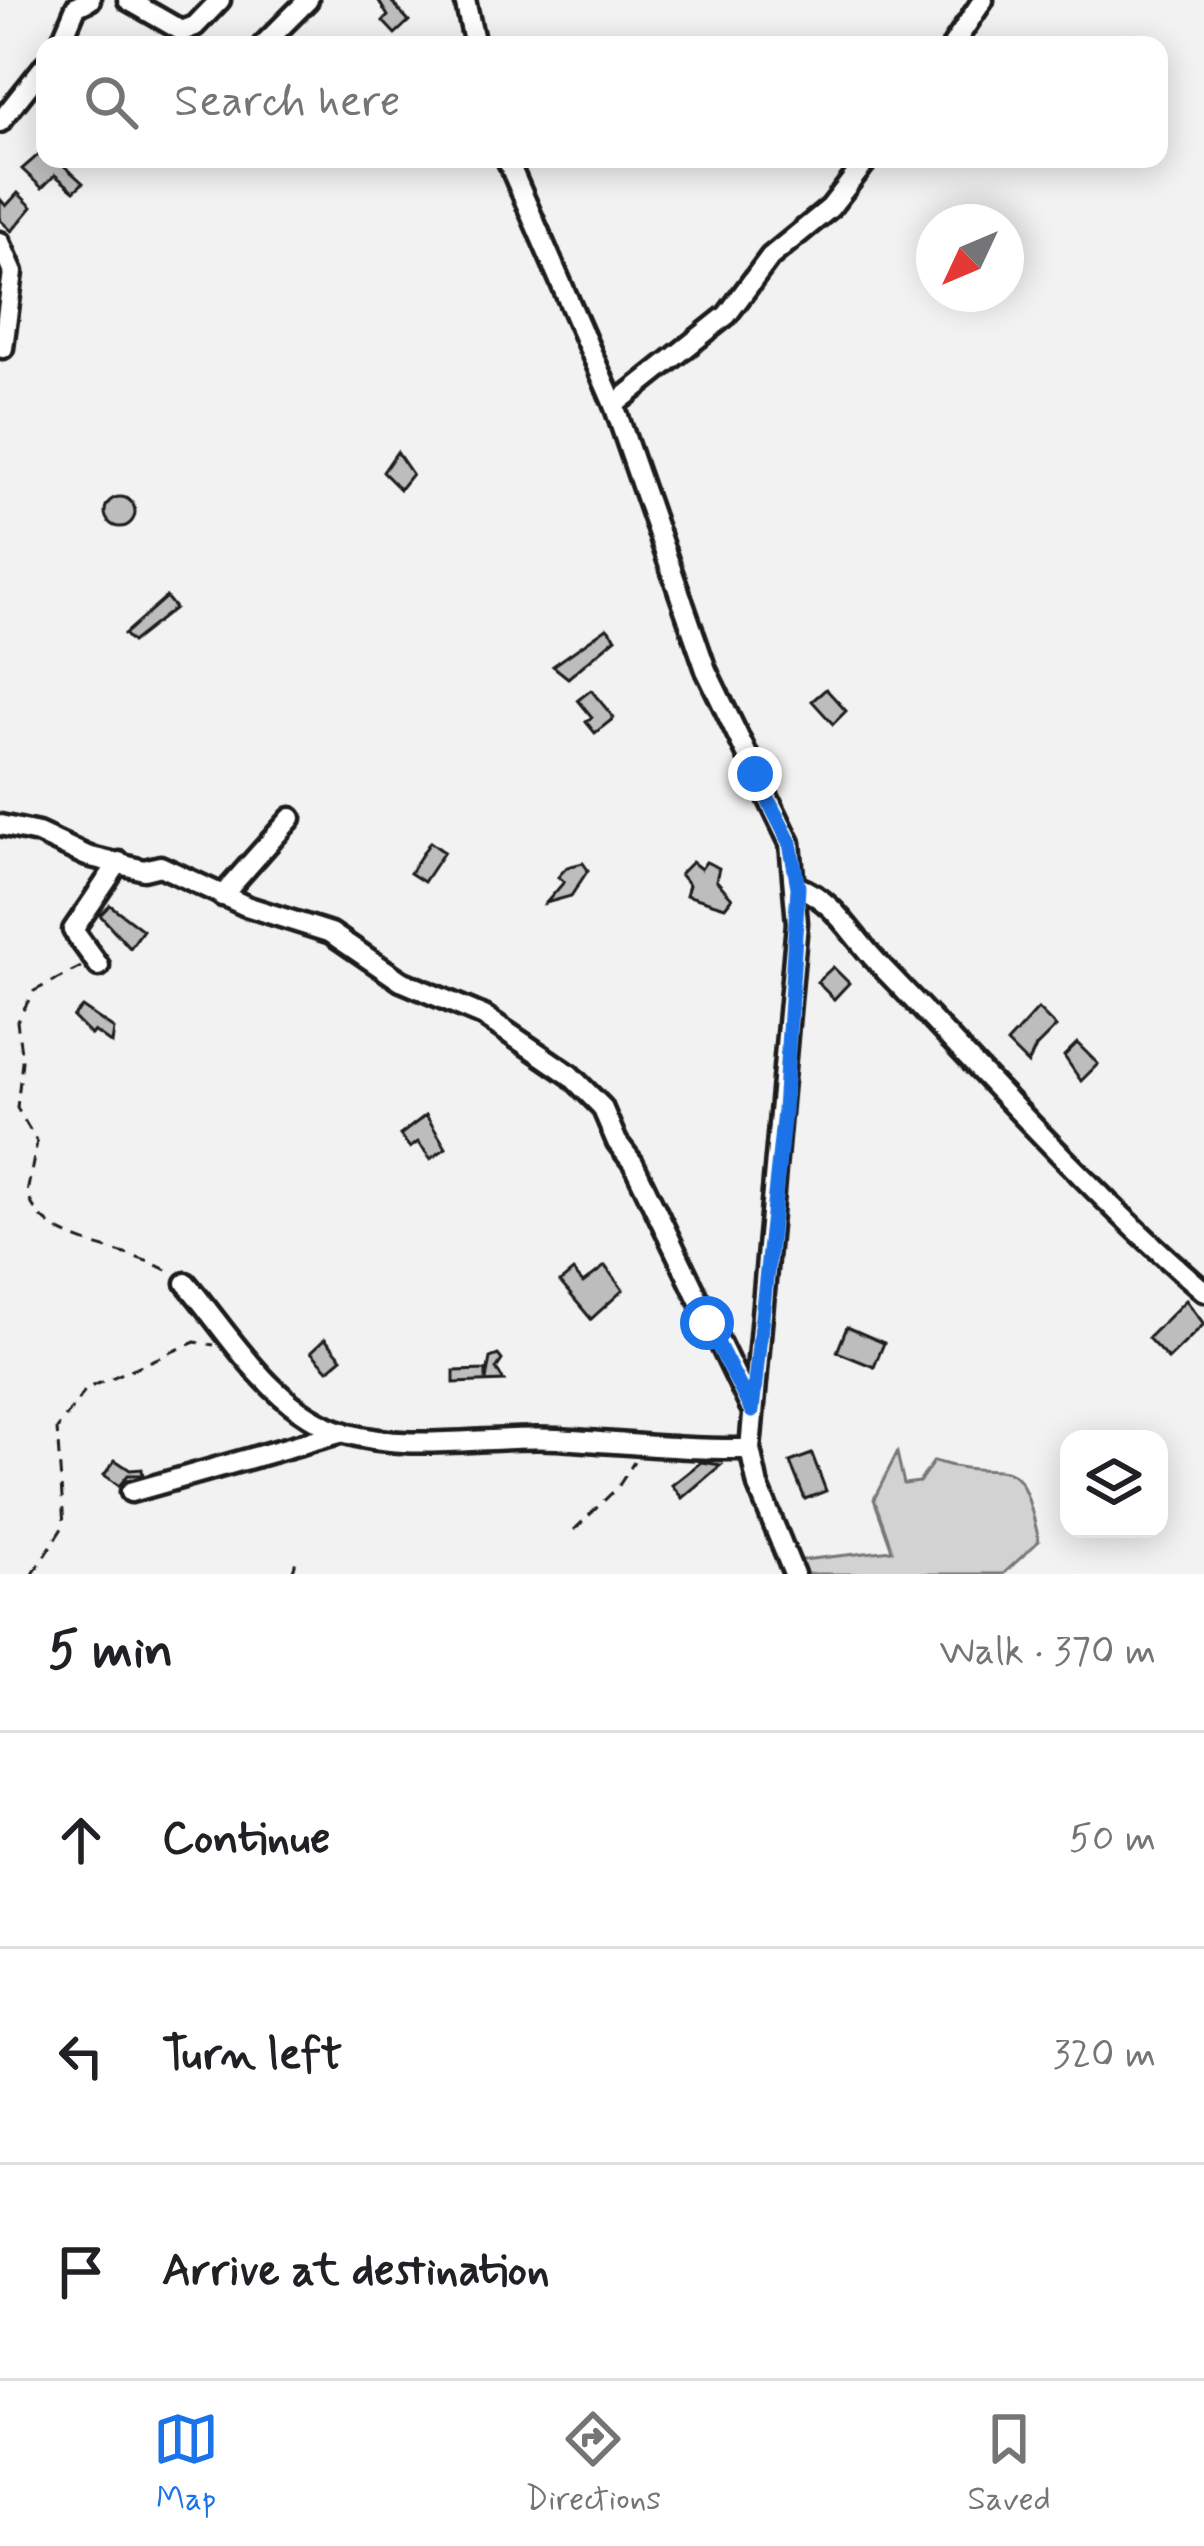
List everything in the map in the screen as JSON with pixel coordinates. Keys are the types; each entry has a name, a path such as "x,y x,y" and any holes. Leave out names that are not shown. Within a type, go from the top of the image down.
{"street":[{"path":"128,0 182,31 195,26 220,0"},
{"path":"272,36 308,0"},
{"path":"465,0 473,36"},
{"path":"959,36 982,0"},
{"path":"64,36 77,2"},
{"path":"0,122 36,76"},
{"path":"510,168 614,405 706,670 790,843 798,887 782,1131 750,1449 758,1486 794,1574"},
{"path":"614,405 727,315 770,256 830,208 861,168"},
{"path":"0,242 13,272 3,347"},
{"path":"222,896 291,818"},
{"path":"0,825 144,870 160,866 222,896 331,933 400,981 484,1016 586,1090 633,1163 752,1411"},
{"path":"95,963 74,930 118,862"},
{"path":"798,887 816,894 833,909 1058,1150 1204,1291"},
{"path":"186,1283 238,1354 296,1404 343,1432"},
{"path":"131,1492 343,1432 431,1442 558,1439 639,1449 750,1449"}],"path":[{"path":"95,963 34,991 17,1021 22,1061 17,1108 37,1142 27,1192 45,1222 70,1236 150,1259 186,1283"},
{"path":"33,1574 64,1525 57,1429 86,1389 195,1342 238,1354"},
{"path":"574,1530 618,1487 639,1449"},
{"path":"292,1574 296,1561"}],"shaded area":[{"path":"897,1453 904,1484 919,1482 934,1461 1007,1471 1024,1488 1039,1541 1003,1574 806,1574 794,1561 892,1550 874,1499"}],"building":[{"path":"378,0 390,0 409,21 395,34 383,21 388,16"},
{"path":"36,157 36,168 66,168 83,183 74,191 55,175 42,188 22,169"},
{"path":"18,193 32,207 12,231 0,220 0,199 6,206"},
{"path":"397,452 412,474 400,489 383,472"},
{"path":"120,497 131,501 135,512 131,523 120,527 109,523 105,512 109,501"},
{"path":"166,597 175,608 132,642 124,634"},
{"path":"607,628 616,638 568,678 553,666"},
{"path":"826,689 846,711 833,724 812,701"},
{"path":"591,690 614,718 595,733 586,722 592,717 578,700"},
{"path":"430,842 444,852 424,882 410,873"},
{"path":"692,862 701,869 706,862 719,868 716,880 732,898 725,907 686,895 689,885 680,874"},
{"path":"583,863 588,870 571,896 546,903 564,882 558,877 567,867"},
{"path":"110,905 143,930 130,948 100,915"},
{"path":"833,967 849,983 834,999 817,982"},
{"path":"82,1007 114,1029 112,1044 94,1031 91,1035 73,1017"},
{"path":"1038,1009 1056,1027 1036,1047 1028,1064 1007,1043"},
{"path":"1077,1043 1098,1064 1081,1081 1064,1056"},
{"path":"426,1115 446,1148 431,1159 418,1142 410,1148 400,1135"},
{"path":"605,1266 623,1290 591,1319 560,1282 573,1271 583,1283"},
{"path":"1186,1300 1204,1324 1168,1359 1148,1338"},
{"path":"847,1327 884,1343 874,1367 837,1352"},
{"path":"325,1339 342,1358 328,1370 311,1352"},
{"path":"498,1355 502,1360 496,1369 504,1381 454,1383 454,1371 486,1370 486,1380 490,1358"},
{"path":"812,1454 826,1491 805,1499 790,1462"},
{"path":"115,1460 130,1470 142,1469 143,1475 128,1475 119,1486 104,1475"},
{"path":"701,1462 721,1465 682,1498 672,1485"}],"route":[{"path":"707,1323 752,1411 784,1111 798,887 790,843 755,774"}]}
